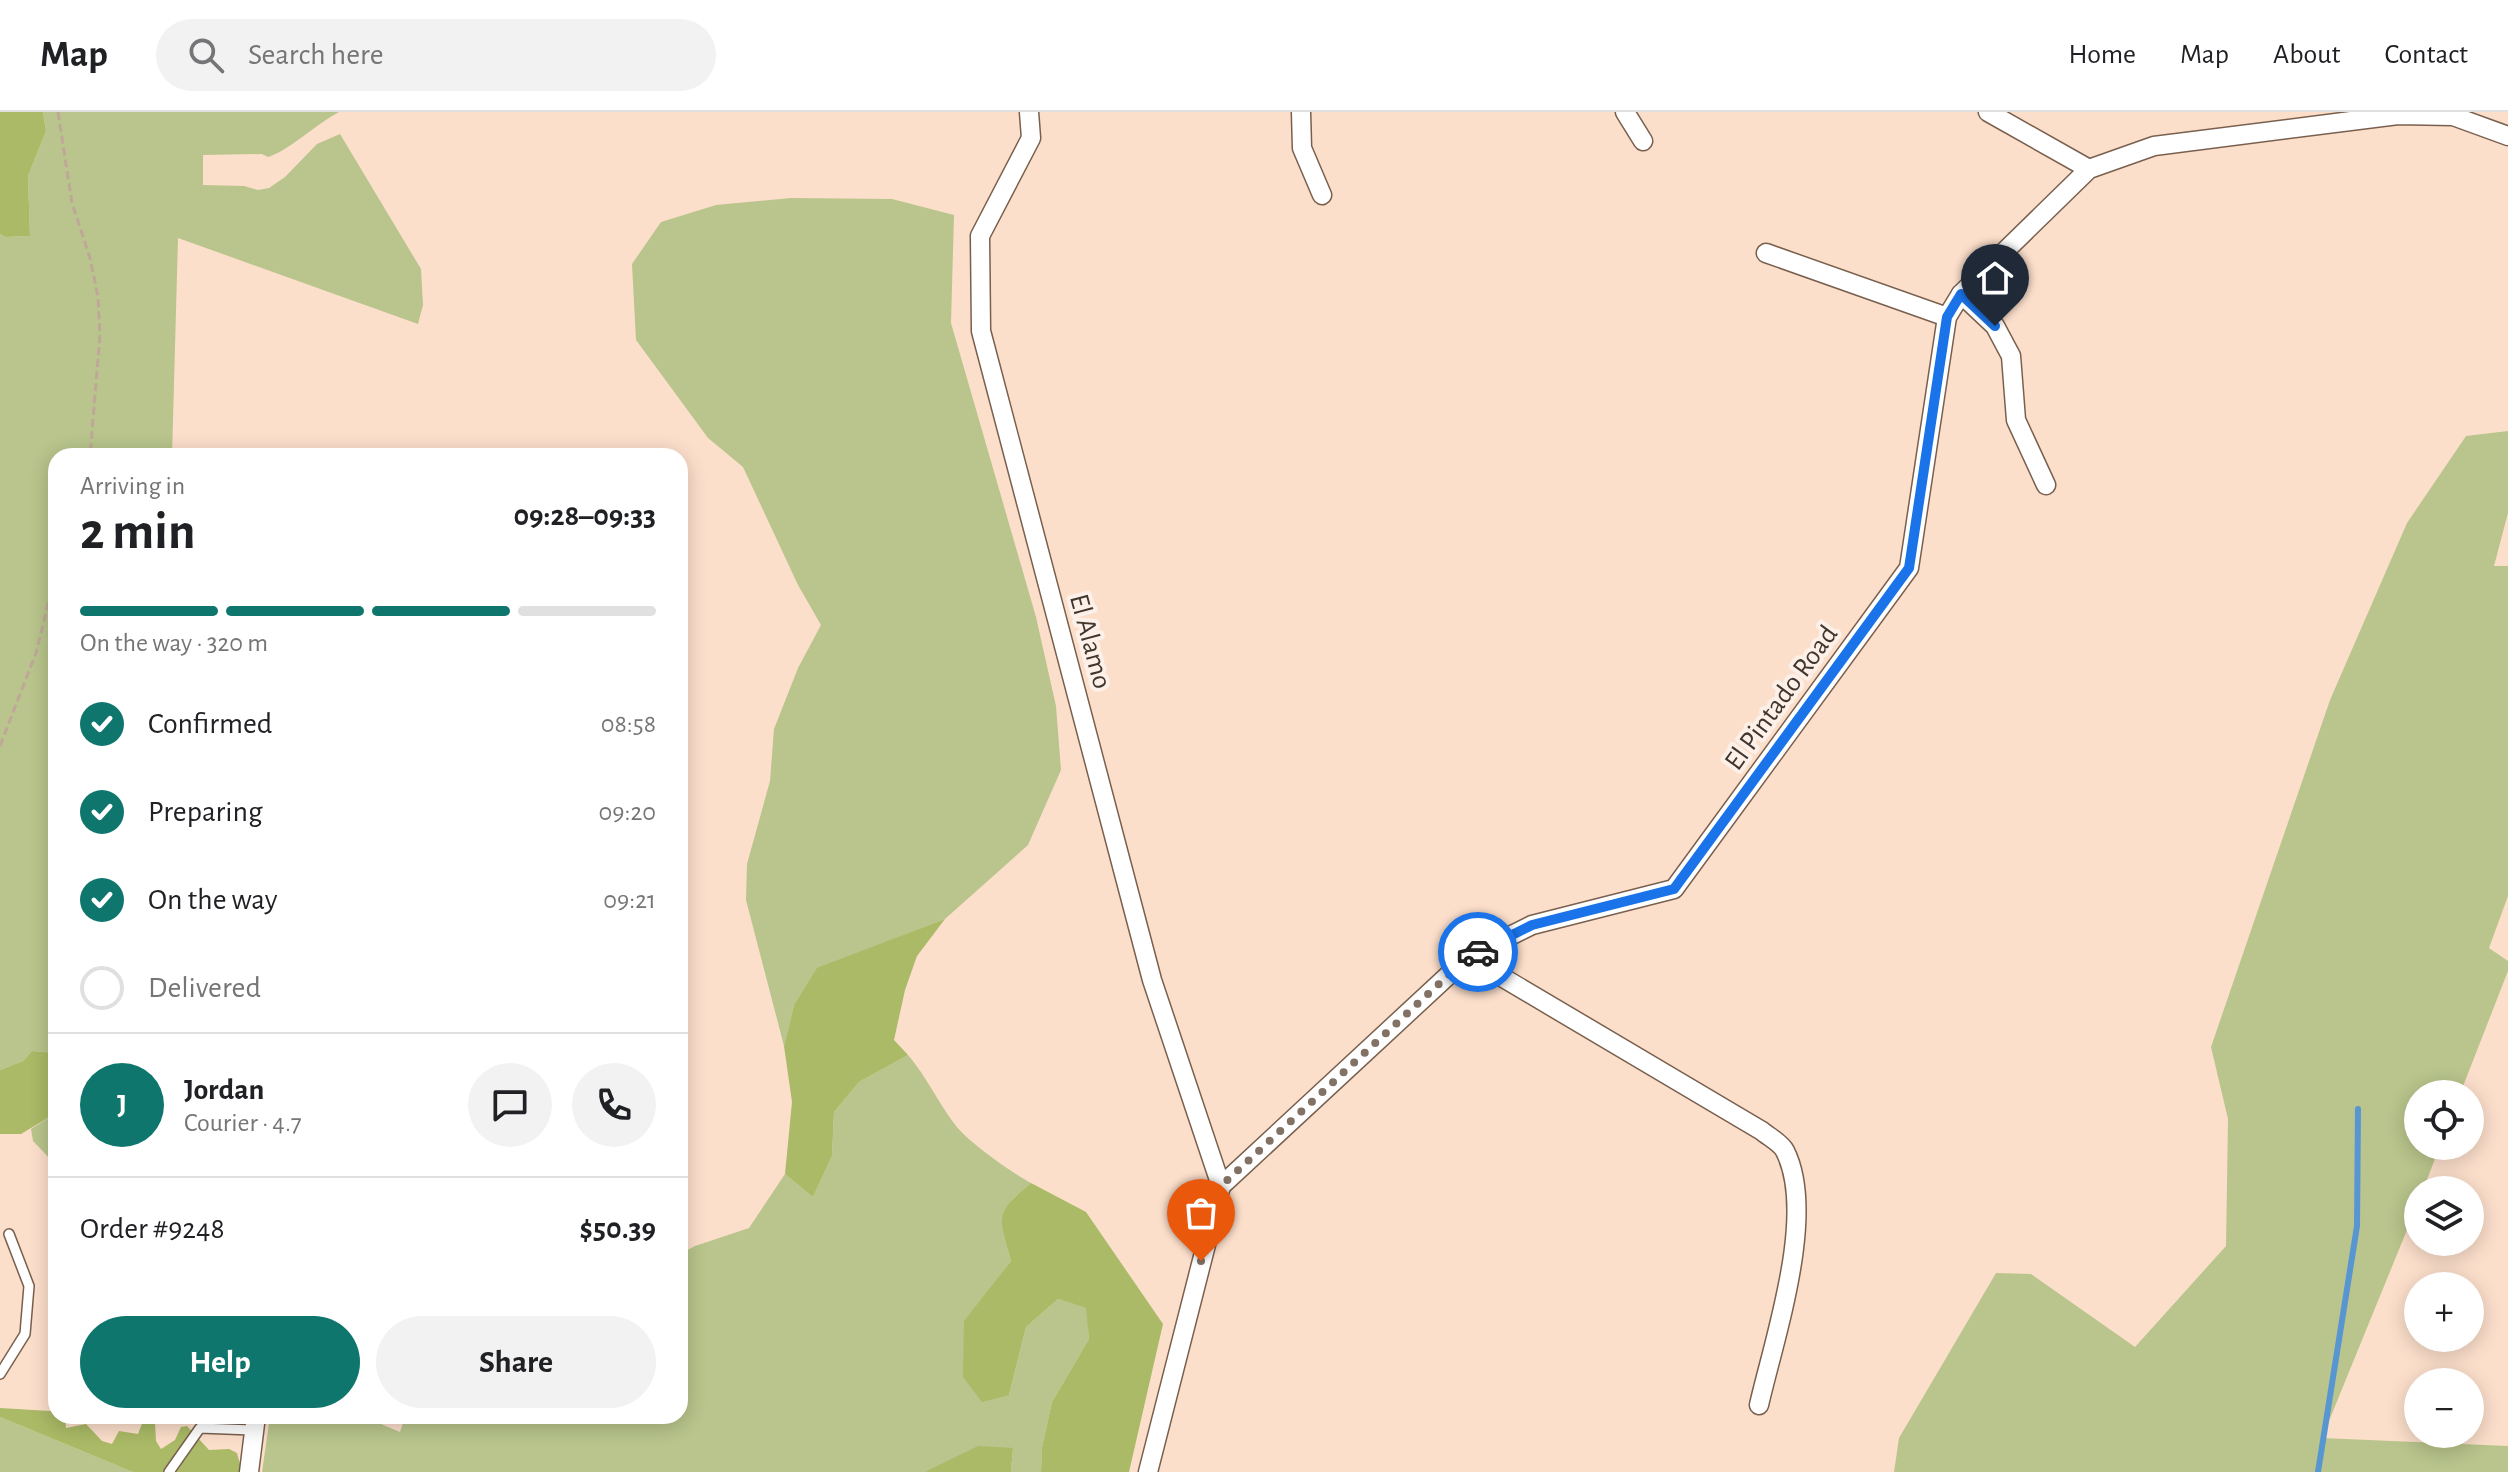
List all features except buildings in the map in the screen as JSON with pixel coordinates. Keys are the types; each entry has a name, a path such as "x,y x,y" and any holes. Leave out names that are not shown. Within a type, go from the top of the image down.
{"street":[{"name":"El Alamo","path":"1029,112 1031,138 980,236 981,331 1152,980 1221,1186"},
{"path":"1301,112 1302,148 1322,195"},
{"path":"1625,112 1643,141"},
{"path":"1988,112 2089,169"},
{"name":"El Pintado Road","path":"1221,1186 1468,957 1532,925 1674,889 1909,568 1947,317 1961,294 2089,169 2154,146 2398,114 2453,116 2508,136"},
{"path":"1766,253 1947,317"},
{"path":"1961,294 1995,326 2011,356 2016,420 2046,485"},
{"path":"1468,957 1762,1131 1785,1149 1796,1191 1794,1251 1759,1405"},
{"path":"1148,1472 1221,1186"},
{"path":"249,1472 254,1424"}],"lane":[{"path":"0,1374 25,1334 29,1286 9,1234"},
{"path":"169,1472 200,1428 243,1424"}],"path":[{"path":"58,112 72,203 90,258 98,297 100,335 91,448"},
{"path":"0,746 36,653 48,604"}],"green space":[{"path":"0,112 43,112 46,131 28,176 30,236 5,237 0,234"},
{"path":"43,112 339,112 284,150 268,157 262,154 203,155 203,185 244,186 258,190 269,188 285,177 317,144 340,134 421,269 423,305 418,324 178,238 172,448 48,448 48,1052 32,1051 23,1061 0,1070 0,234 5,237 30,236 28,176 46,131"},
{"path":"791,198 892,199 954,215 951,323 1036,617 1056,706 1061,770 1028,845 945,919 817,969 794,1005 784,1046 746,900 747,864 770,781 774,729 798,668 821,625 798,585 743,467 708,438 636,340 632,264 661,222 716,205"},
{"path":"2508,431 2508,513 2494,566 2508,566 2508,896 2489,948 2508,961 2508,971 2465,1080 2404,1080 2404,1160 2435,1160 2428,1176 2404,1176 2404,1237 2322,1438 2404,1442 2404,1448 2508,1446 2508,1472 1894,1472 1899,1438 1996,1273 2031,1274 2135,1347 2226,1246 2228,1119 2211,1047 2330,700 2407,523 2466,436"},
{"path":"945,919 917,956 905,990 894,1040 908,1055 859,1082 834,1112 832,1156 813,1197 785,1174 792,1102 784,1046 794,1005 817,968"},
{"path":"32,1051 48,1052 48,1118 21,1134 0,1134 0,1070 23,1061"},
{"path":"908,1055 959,1130 989,1156 1031,1183 1005,1209 1002,1225 1011,1261 992,1286 1009,1395 1026,1327 1058,1299 1087,1308 1089,1339 1052,1402 1042,1447 1041,1472 1011,1472 1013,1448 925,1472 262,1472 269,1424 381,1424 400,1432 402,1424 688,1424 688,1250 749,1228 785,1174 813,1197 832,1156 834,1112 859,1082"},
{"path":"48,1118 48,1157 33,1141 31,1129"},
{"path":"1031,1183 1086,1212 1163,1324 1129,1472 1041,1472 1042,1447 1052,1402 1089,1339 1086,1308 1058,1299 1026,1327 1009,1395 982,1402 963,1377 964,1321 1011,1261 1002,1217 1010,1202"},
{"path":"0,1408 48,1411 48,1424 66,1424 66,1428 86,1424 102,1441 112,1444 119,1431 138,1434 142,1424 155,1424 156,1441 161,1449 175,1440 181,1427 187,1426 209,1450 229,1449 237,1453 242,1472 133,1472 0,1417"},
{"path":"0,1417 133,1472 0,1472"},
{"path":"978,1446 1013,1448 1011,1472 925,1472"}],"waterway":[{"path":"2318,1472 2357,1226 2358,1109"}],"way so far":[{"path":"1201,1261 1221,1186 1468,957 1478,952"}],"route":[{"path":"1478,952 1532,925 1674,889 1909,568 1947,317 1961,294 1995,326"}]}
